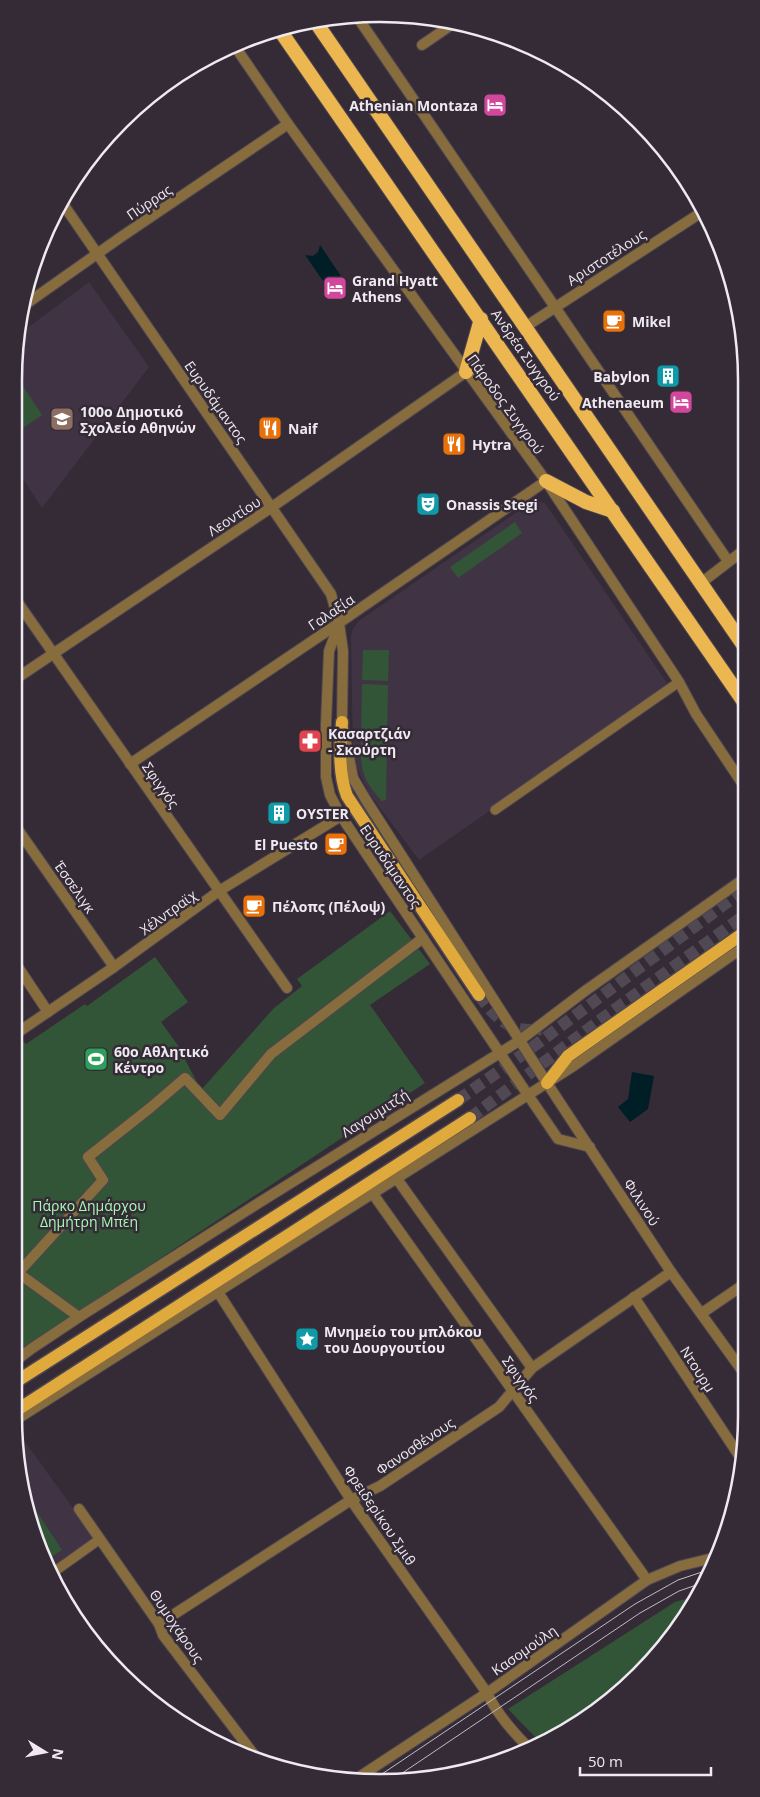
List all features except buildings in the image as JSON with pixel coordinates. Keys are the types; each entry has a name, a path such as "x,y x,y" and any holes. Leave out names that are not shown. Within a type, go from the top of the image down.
{"highway":[{"name":"Ανδρέα Συγγρού","path":"320,28 738,637"},
{"name":"Ανδρέα Συγγρού","path":"284,36 738,693"},
{"path":"466,372 481,319"},
{"path":"546,481 586,502 613,511"}],"main road":[{"path":"342,722 340,768 347,796 479,994"},
{"path":"547,1084 568,1056 738,937"},
{"path":"22,1378 458,1100"},
{"path":"22,1407 470,1118"}],"street":[{"path":"361,23 728,561"},
{"path":"422,45 446,28"},
{"name":"Πάροδος Συγγρού","path":"239,52 288,124 546,481 679,682 696,714 738,777"},
{"name":"Πύρρας","path":"32,300 288,124"},
{"name":"Ευρυδάμαντος","path":"66,208 326,586 334,602 340,623 343,651 342,722 353,778 547,1084"},
{"name":"Αριστοτέλους","path":"525,327 554,306 697,215"},
{"name":"Λεοντίου","path":"22,674 272,507 466,372"},
{"name":"Γαλαξία","path":"130,764 340,623 546,481"},
{"path":"701,583 738,554"},
{"name":"Σφιγγός","path":"22,609 287,988"},
{"name":"Ευρυδάμαντος","path":"340,623 330,651 326,760 328,787 341,816 528,1095"},
{"name":"Χέλντραϊχ","path":"22,1030 219,892 341,816"},
{"name":"Έσσελιγκ","path":"22,835 114,967"},
{"name":"Λαγουμιτζή","path":"22,1356 79,1317 519,1041 585,991 738,883"},
{"path":"22,1265 103,1180 88,1157 185,1078 220,1115 271,1054 423,938"},
{"path":"22,1416 547,1084 738,951"},
{"path":"22,973 48,1012"},
{"name":"Φιλινού","path":"547,1084 671,1272 738,1365"},
{"path":"528,1095 558,1139 590,1147"},
{"name":"Σφιγγός","path":"396,1179 532,1368"},
{"name":"Σφιγγός","path":"373,1194 647,1580"},
{"name":"Φανοσθένους","path":"159,1624 352,1500 380,1486 491,1412 513,1391 532,1368 671,1272"},
{"path":"22,1275 79,1317"},
{"path":"702,1313 738,1288"},
{"name":"Φρειδερίκου Σμιθ","path":"218,1292 352,1500 491,1701 525,1744"},
{"name":"Ντουρμ","path":"634,1297 736,1450"},
{"name":"Θυμοχάρους","path":"79,1509 159,1624 163,1635 250,1750"},
{"name":"Κασομούλη","path":"364,1774 487,1693 647,1580 680,1566 707,1560"}],"lane":[{"path":"495,810 679,682"},
{"path":"57,1570 100,1539"}],"shaded area":[{"name":"100ο Δημοτικό Σχολείο Αθηνών","path":"89,282 149,367 42,508 22,477 22,380 27,329"},
{"path":"535,501 545,503 669,686 419,860 369,793 355,764 353,754 352,631 360,620"},
{"path":"23,1439 94,1537 55,1565 41,1532 29,1487"}],"green space":[{"path":"22,385 42,415 22,429"},
{"path":"515,522 522,533 458,578 450,567"},
{"path":"363,650 389,650 388,681 362,680"},
{"path":"362,684 388,685 387,736 361,736"},
{"path":"361,740 387,740 386,800 382,801 366,780 361,758"},
{"name":"Πάρκο Δημάρχου Δημήτρη Μπέη","path":"390,911 430,964 370,1005 425,1083 22,1350 22,1042 26,1044 85,1004 87,1006 155,957 188,1002 161,1022 177,1044 201,1090 274,1008 302,986 297,979"},
{"path":"35,1509 62,1550 51,1557 41,1532"},
{"path":"689,1598 664,1635 649,1653 598,1701 559,1727 537,1739 508,1709 675,1602"}],"water":[{"path":"320,245 345,282 330,291 305,255 313,256 318,252"},
{"path":"632,1072 654,1076 648,1109 630,1122 618,1107 628,1099"}],"tunnel":[{"path":"458,1100 526,1052 738,894"},
{"path":"470,1118 738,920"},
{"path":"479,995 498,1017 512,1027 530,1030 541,1029"}],"tram line":[{"path":"382,1774 635,1604 678,1580 702,1572"},
{"path":"401,1774 640,1613 679,1591 696,1585"}],"place":[{"name":"Athenian Montaza","path":"495,105"},
{"name":"Grand Hyatt Athens","path":"335,288"},
{"name":"Mikel","path":"614,321"},
{"name":"Babylon","path":"668,376"},
{"name":"Athenaeum","path":"681,402"},
{"name":"100ο Δημοτικό Σχολείο Αθηνών","path":"62,419"},
{"name":"Naif","path":"270,428"},
{"name":"Hytra","path":"454,444"},
{"name":"Onassis Stegi","path":"428,504"},
{"name":"Κασαρτζιάν - Σκούρτη","path":"310,741"},
{"name":"OYSTER","path":"279,813"},
{"name":"El Puesto","path":"336,844"},
{"name":"Πέλοπς (Πέλοψ)","path":"254,906"},
{"name":"60ο Αθλητικό Κέντρο","path":"96,1059"},
{"name":"Μνημείο του μπλόκου του Δουργουτίου","path":"307,1339"}]}
